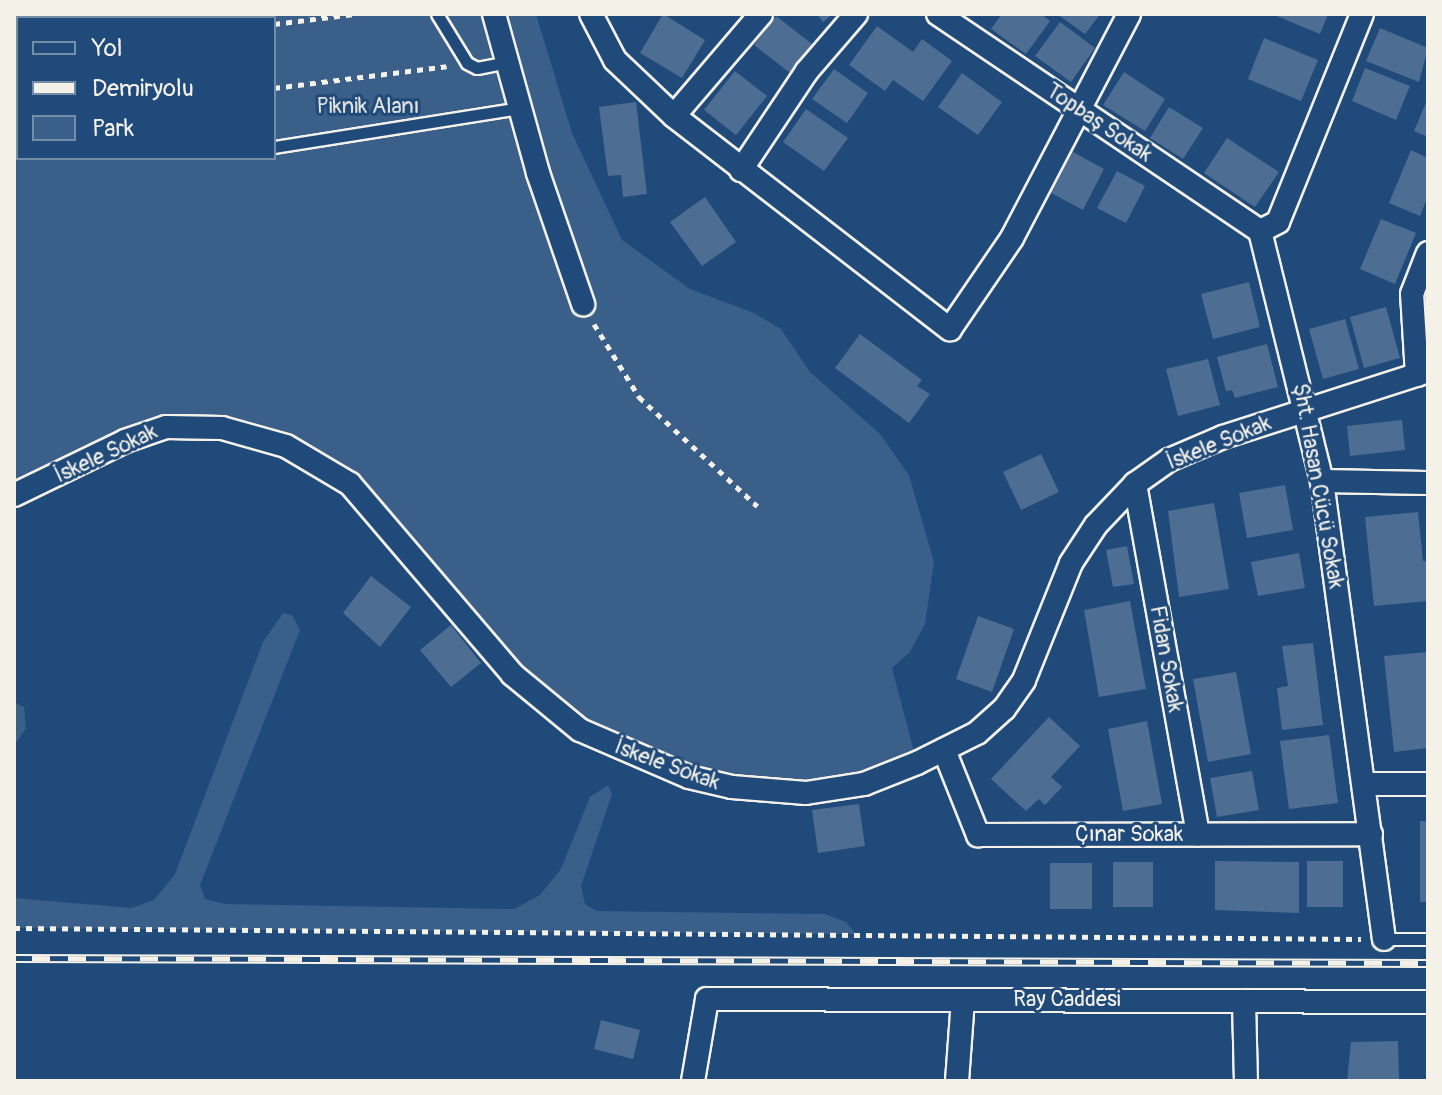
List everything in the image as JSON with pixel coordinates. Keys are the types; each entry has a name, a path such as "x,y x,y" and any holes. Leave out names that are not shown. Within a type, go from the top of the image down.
{"street":[{"path":"494,14 520,108 583,304"},
{"path":"591,14 615,60 674,116 950,329 1012,238 1129,14"},
{"path":"674,116 761,14"},
{"path":"741,170 807,71 856,14"},
{"name":"Topbaş Sokak","path":"938,14 1260,231"},
{"path":"1260,231 1278,222 1362,14"},
{"name":"Şht. Hasan Cücü Sokak","path":"1260,231 1308,410 1322,481 1384,939"},
{"path":"1422,373 1412,294 1428,253"},
{"name":"İskele Sokak","path":"14,495 125,441 166,427 222,428 257,435 319,462 350,484 512,674 550,710 616,748 732,787 806,793 864,784 977,733 1024,680 1071,563 1096,525 1135,484 1169,460 1422,373"},
{"path":"1322,481 1428,483"},
{"name":"Fidan Sokak","path":"1135,484 1198,834"},
{"name":"Çınar Sokak","path":"944,750 978,835 1371,834"},
{"path":"1364,784 1428,784"},
{"name":"Ray Caddesi","path":"693,1081 707,999 1428,1002"},
{"path":"957,1081 963,1000"},
{"path":"1244,1001 1246,1081"}],"lane":[{"path":"437,14 467,63 477,68 507,62"},
{"path":"276,147 520,108"},
{"path":"1384,939 1428,939"}],"path":[{"path":"276,24 354,14"},
{"path":"276,88 467,63"},
{"path":"583,304 639,397 757,506"},
{"path":"14,928 1384,939"}],"green space":[{"name":"Piknik Alanı","path":"14,14 536,14 572,133 622,240 690,289 754,313 781,329 810,372 880,434 909,475 934,562 925,624 910,652 892,668 917,763 864,784 732,787 580,730 319,462 189,426 14,495"},
{"path":"283,613 292,615 300,630 200,885 205,899 225,904 514,909 540,895 561,869 590,797 608,785 612,794 581,886 585,904 597,911 825,914 846,922 856,934 14,928 14,898 131,908 154,900 175,874 263,642"},
{"path":"14,702 24,707 26,728 14,746"}],"building":[{"path":"663,14 705,40 682,78 640,53"},
{"path":"817,14 833,14 823,22"},
{"path":"1002,14 1041,14 1050,21 1026,54 991,29"},
{"path":"1057,14 1100,14 1085,34"},
{"path":"1272,14 1328,14 1320,34"},
{"path":"776,16 812,44 790,73 754,45"},
{"path":"1060,22 1095,48 1071,82 1035,56"},
{"path":"877,26 913,52 922,39 952,61 923,101 893,80 885,91 849,65"},
{"path":"1380,28 1428,48 1419,82 1366,61"},
{"path":"1264,38 1318,60 1301,101 1248,79"},
{"path":"1365,68 1410,86 1396,120 1352,101"},
{"path":"834,69 868,93 847,123 812,99"},
{"path":"735,71 767,96 736,135 704,110"},
{"path":"1124,72 1165,99 1145,131 1103,105"},
{"path":"962,73 1002,102 978,135 938,107"},
{"path":"1428,98 1428,137 1414,131"},
{"path":"636,102 647,194 623,197 621,175 608,176 599,107"},
{"path":"1169,107 1203,128 1183,159 1150,138"},
{"path":"806,109 848,138 824,171 783,142"},
{"path":"1227,138 1279,172 1255,207 1204,173"},
{"path":"1411,150 1428,158 1428,196 1420,216 1389,203"},
{"path":"1073,152 1104,169 1083,210 1051,193"},
{"path":"1117,171 1145,186 1126,223 1097,208"},
{"path":"705,197 736,242 702,266 670,222"},
{"path":"1381,219 1416,233 1395,284 1360,269"},
{"path":"1249,282 1260,327 1213,339 1201,294"},
{"path":"1386,307 1400,358 1364,368 1350,317"},
{"path":"1345,319 1359,369 1323,379 1309,329"},
{"path":"860,334 922,380 917,386 930,394 909,423 835,368"},
{"path":"1267,344 1278,387 1235,398 1232,390 1226,391 1217,357"},
{"path":"1208,359 1220,405 1178,416 1166,369"},
{"path":"1402,420 1405,450 1350,456 1347,426"},
{"path":"1041,454 1059,492 1021,510 1003,472"},
{"path":"1285,485 1293,530 1247,538 1239,493"},
{"path":"1214,503 1229,589 1179,597 1168,511"},
{"path":"1418,512 1423,561 1428,561 1428,601 1374,606 1365,517"},
{"path":"1127,546 1134,584 1113,587 1106,550"},
{"path":"1299,553 1305,588 1258,596 1251,562"},
{"path":"371,576 411,607 380,647 343,613"},
{"path":"1130,601 1146,689 1099,697 1084,610"},
{"path":"978,616 1014,629 992,692 956,679"},
{"path":"451,625 481,663 451,687 420,650"},
{"path":"1313,643 1323,725 1282,730 1277,688 1288,686 1282,646"},
{"path":"1428,652 1428,748 1394,752 1384,656"},
{"path":"1236,672 1251,754 1208,762 1193,679"},
{"path":"1049,717 1080,746 1051,777 1062,787 1045,805 1039,799 1026,811 991,779"},
{"path":"1147,721 1162,804 1123,811 1108,729"},
{"path":"1329,735 1338,803 1289,809 1280,741"},
{"path":"1252,771 1259,810 1217,817 1210,778"},
{"path":"859,804 865,846 818,853 812,810"},
{"path":"1420,821 1428,821 1428,902 1420,902"},
{"path":"1215,861 1299,862 1299,913 1215,910"},
{"path":"1307,861 1343,861 1343,907 1307,907"},
{"path":"1113,862 1153,862 1153,907 1113,907"},
{"path":"1050,863 1092,863 1092,909 1050,909"},
{"path":"601,1020 640,1030 633,1059 594,1049"},
{"path":"1398,1041 1399,1081 1347,1081 1351,1042"}],"railway":[{"path":"14,958 1428,963"}]}
